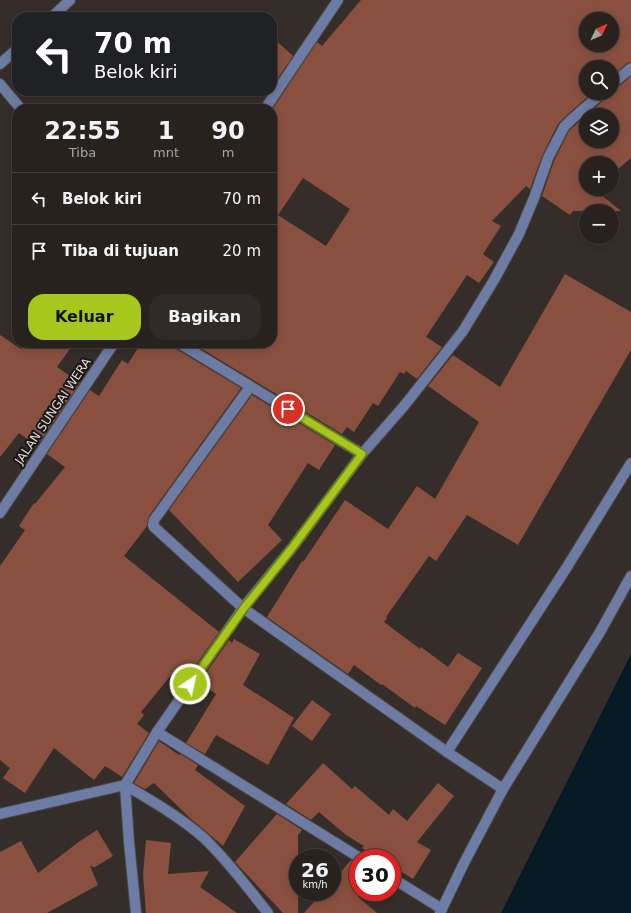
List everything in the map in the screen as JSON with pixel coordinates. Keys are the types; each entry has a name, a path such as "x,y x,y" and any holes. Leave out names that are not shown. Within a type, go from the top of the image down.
{"street":[{"path":"57,12 70,0"},
{"path":"277,92 338,0"},
{"path":"0,64 12,53"},
{"path":"619,78 631,68"},
{"path":"0,84 17,104"},
{"path":"136,913 128,842 125,785 157,732 206,660 244,608 292,548 362,454 404,406 463,331 494,280 519,234 548,158 564,127 594,100"},
{"name":"JALAN SUNGAI WERA","path":"0,513 111,348"},
{"path":"187,348 362,454"},
{"path":"250,386 154,520 154,527 244,608 447,752 503,789"},
{"path":"447,752 567,567 631,463"},
{"path":"401,884 441,911 464,863 503,789 600,632 631,576"},
{"path":"157,732 349,851"},
{"path":"0,814 125,785 172,814 204,838 224,859 268,913"}],"water":[{"path":"631,654 631,913 501,913"}],"building":[{"path":"361,0 631,0 631,62 627,63 619,70 619,60 579,60 579,100 584,100 558,124 542,156 530,189 526,186 492,221 501,226 483,254 494,262 479,283 467,275 426,337 442,347 417,379 406,371 404,374 400,372 378,406 373,403 354,432 347,427 342,434 200,348 277,348 276,104 317,42 322,46","holes":["303,178 350,209 326,246 278,215"]},
{"path":"277,42 293,56 277,80"},
{"path":"631,76 631,158 619,168 619,156 579,156 579,196 603,196 612,204 579,204 579,211 574,210 570,215 542,196 554,161 569,131 579,122 579,148 619,148 619,108 595,108 604,100 619,100 619,86"},
{"path":"565,274 631,312 631,350 518,545 467,515 436,561 429,556 384,622 420,649 421,647 448,667 458,653 482,668 445,725 416,706 415,708 354,665 348,674 267,617 302,561 303,562 345,500 388,529 417,486 435,499 479,422 428,386 453,355 500,387"},
{"path":"0,335 12,343 12,348 70,348 57,367 80,383 37,446 19,433 0,457"},
{"path":"138,348 175,348 241,388 149,516 147,526 124,556 219,632 188,676 176,669 141,712 144,715 137,724 149,733 122,777 105,766 94,780 54,748 25,793 3,778 10,768 0,760 0,566 25,530 19,526 34,503 35,504 65,467 47,454 90,390 99,396 122,360 128,364"},
{"path":"252,395 335,445 319,470 308,463 268,525 282,540 238,582 169,510"},
{"path":"234,639 260,654 243,685 294,718 268,765 216,735 205,754 186,743 216,694 199,683 229,640 232,643"},
{"path":"312,700 331,714 312,741 292,726"},
{"path":"159,741 179,755 180,754 198,765 195,770 245,806 223,846 190,818 154,783 145,789 134,783"},
{"path":"323,763 352,789 355,786 389,815 393,809 407,821 438,783 454,796 417,842 431,850 413,879 401,872 401,849 364,849 362,848 364,846 346,835 319,812 311,820 286,804"},
{"path":"277,814 302,830 298,835 298,849 289,849 289,901 298,901 298,913 283,913 235,862"},
{"path":"97,830 113,856 95,867 90,866 98,885 47,913 0,913 0,852 21,841 38,873"},
{"path":"146,840 171,843 168,874 209,871 200,887 237,913 146,913 143,875"},
{"path":"349,862 349,901 363,901 377,913 304,913 315,901 341,901 341,872"}],"route":[{"path":"190,684 244,608 292,548 362,454 288,409"}]}
